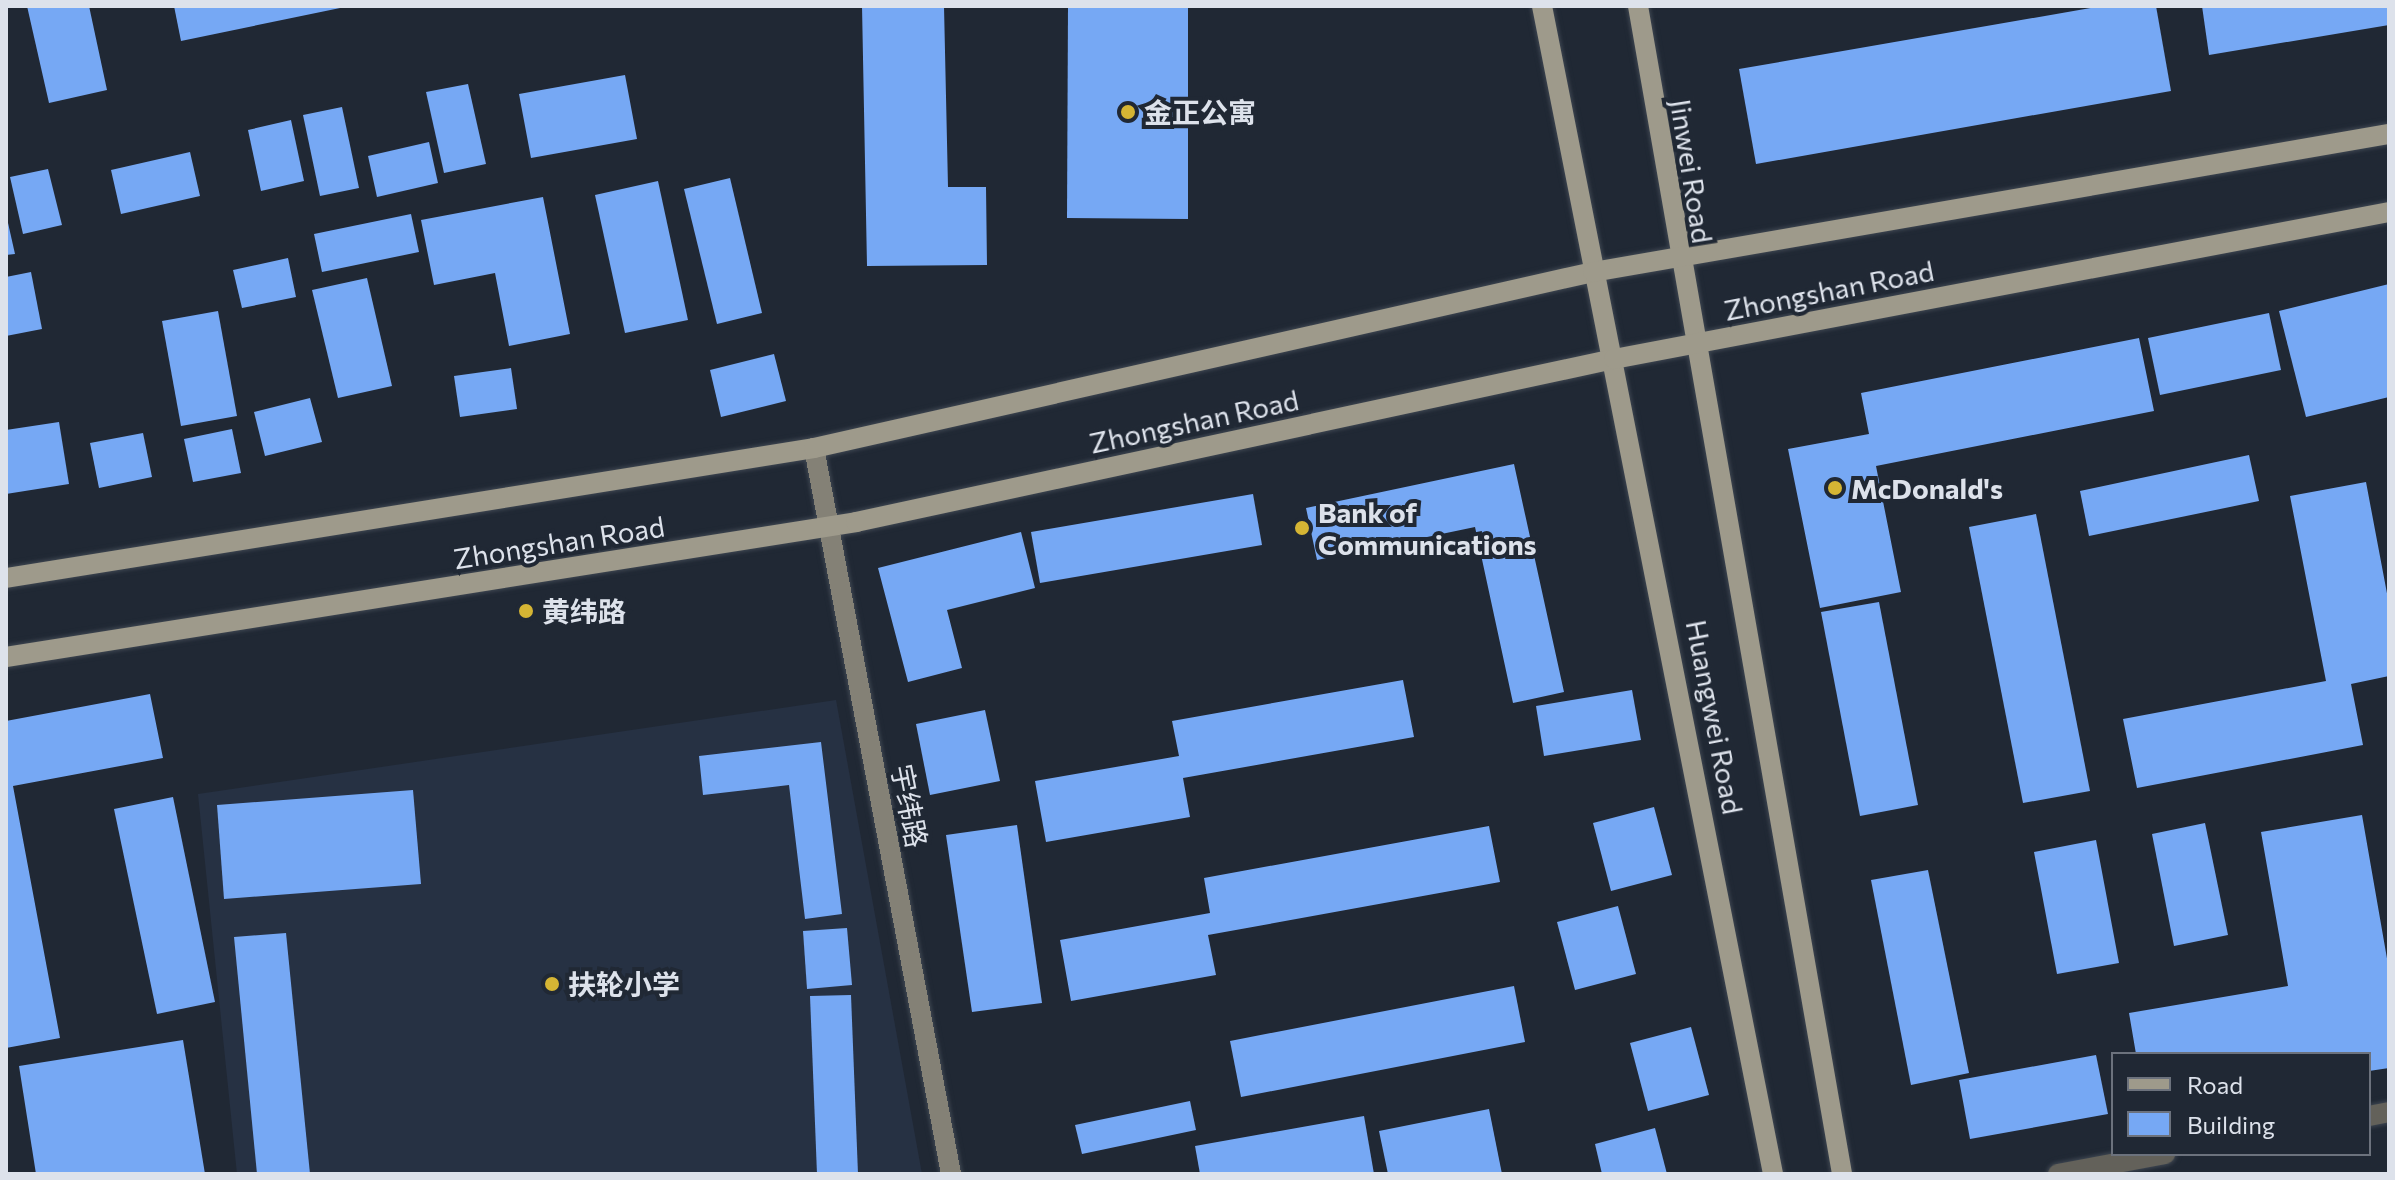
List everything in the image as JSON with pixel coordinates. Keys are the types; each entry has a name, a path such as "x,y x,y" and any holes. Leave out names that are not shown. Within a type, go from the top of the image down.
{"main road":[{"path":"1542,6 1593,272"},
{"name":"Jinwei Road","path":"1638,6 1693,345"},
{"name":"Zhongshan Road","path":"6,578 814,448 1593,272 2389,134"},
{"name":"Zhongshan Road","path":"6,657 829,526 1614,359 2389,212"},
{"name":"Huangwei Road","path":"1593,272 1614,359 1773,1174"},
{"name":"Huangwei Road","path":"1693,345 1842,1174"}],"street":[{"name":"宇纬路","path":"814,448 951,1174"},
{"path":"2058,1174 2154,1156"}],"shaded area":[{"name":"扶轮小学","path":"836,700 922,1174 237,1174 198,794"}],"building":[{"path":"27,6 89,6 107,90 49,103"},
{"path":"174,6 345,6 345,7 181,41"},
{"path":"862,6 944,6 948,187 986,187 987,265 867,266"},
{"name":"金正公寓","path":"1068,6 1188,6 1188,219 1067,218"},
{"path":"2102,6 2156,6 2171,91 1756,164 1739,69"},
{"path":"2202,6 2389,6 2389,25 2209,55"},
{"path":"625,75 637,139 531,158 519,94"},
{"path":"468,84 486,164 444,173 426,92"},
{"path":"342,107 359,188 320,196 303,115"},
{"path":"291,120 304,181 261,191 248,130"},
{"path":"429,142 438,183 377,197 368,156"},
{"path":"190,152 200,196 121,214 111,170"},
{"path":"48,169 62,225 23,234 10,177"},
{"path":"730,178 762,313 717,324 684,189"},
{"path":"658,181 688,320 625,333 595,195"},
{"path":"543,197 570,334 509,346 495,273 434,285 421,220"},
{"path":"6,214 15,254 6,255"},
{"path":"411,214 419,252 322,272 314,234"},
{"path":"288,258 296,297 242,308 233,270"},
{"path":"31,272 42,329 6,336 6,277"},
{"path":"367,278 392,386 338,398 312,290"},
{"path":"2389,284 2389,397 2306,417 2279,311"},
{"path":"218,311 237,416 181,426 162,321"},
{"path":"2269,313 2281,370 2160,395 2148,338"},
{"path":"2139,338 2154,411 1876,466 1901,592 1820,608 1788,449 1869,434 1861,393"},
{"path":"774,354 786,401 721,417 710,370"},
{"path":"511,368 517,409 460,417 454,376"},
{"path":"310,398 322,442 265,456 254,412"},
{"path":"59,422 69,484 6,494 6,430"},
{"path":"232,429 241,473 193,482 184,439"},
{"path":"143,433 152,477 99,488 90,443"},
{"path":"2249,455 2259,501 2089,536 2080,491"},
{"path":"1514,464 1564,692 1513,703 1475,527 1317,560 1306,508"},
{"path":"2366,482 2389,604 2389,676 2351,684 2363,745 2137,788 2123,719 2326,681 2290,496"},
{"path":"1253,494 1262,545 1040,583 1031,532"},
{"path":"2036,514 2090,791 2023,803 1969,527"},
{"path":"1021,532 1035,588 947,610 962,668 908,682 878,568"},
{"path":"1879,602 1918,805 1860,816 1821,612"},
{"path":"1403,680 1414,737 1183,778 1190,817 1046,842 1035,781 1179,756 1172,721"},
{"path":"1632,690 1641,740 1544,756 1536,706"},
{"path":"150,694 163,758 13,786 60,1038 6,1048 6,721"},
{"path":"985,710 1000,781 930,795 916,724"},
{"path":"821,742 842,914 805,919 789,785 703,795 699,756"},
{"path":"413,790 421,884 224,899 217,805"},
{"path":"173,797 215,1002 157,1014 114,809"},
{"path":"1654,807 1672,875 1611,891 1593,823"},
{"path":"2362,815 2389,970 2389,1068 2371,1071 2371,1052 2136,1052 2129,1013 2288,986 2261,832"},
{"path":"2205,823 2228,935 2174,946 2152,834"},
{"path":"1017,825 1042,1003 972,1012 946,835"},
{"path":"1489,826 1500,882 1208,935 1216,975 1071,1001 1060,940 1210,913 1204,878"},
{"path":"2096,840 2119,963 2057,974 2034,852"},
{"path":"1928,870 1969,1073 1911,1085 1871,880"},
{"path":"1618,906 1636,974 1575,990 1557,922"},
{"path":"847,928 852,985 807,989 803,931"},
{"path":"286,933 310,1174 257,1174 234,937"},
{"path":"1514,986 1525,1042 1241,1097 1230,1041"},
{"path":"851,995 858,1174 817,1174 810,996"},
{"path":"1691,1027 1709,1095 1648,1111 1630,1043"},
{"path":"183,1040 205,1174 36,1174 19,1066"},
{"path":"2096,1055 2108,1114 1970,1139 1959,1080"},
{"path":"1190,1101 1196,1130 1082,1154 1075,1125"},
{"path":"1489,1109 1502,1174 1388,1174 1379,1131"},
{"path":"1364,1116 1374,1174 1200,1174 1195,1146"},
{"path":"1655,1128 1667,1174 1602,1174 1595,1144"}],"place":[{"name":"金正公寓","path":"1128,112"},
{"name":"McDonald's","path":"1835,488"},
{"name":"Bank of Communications","path":"1302,528"},
{"name":"黄纬路","path":"526,611"},
{"name":"扶轮小学","path":"552,984"}]}
